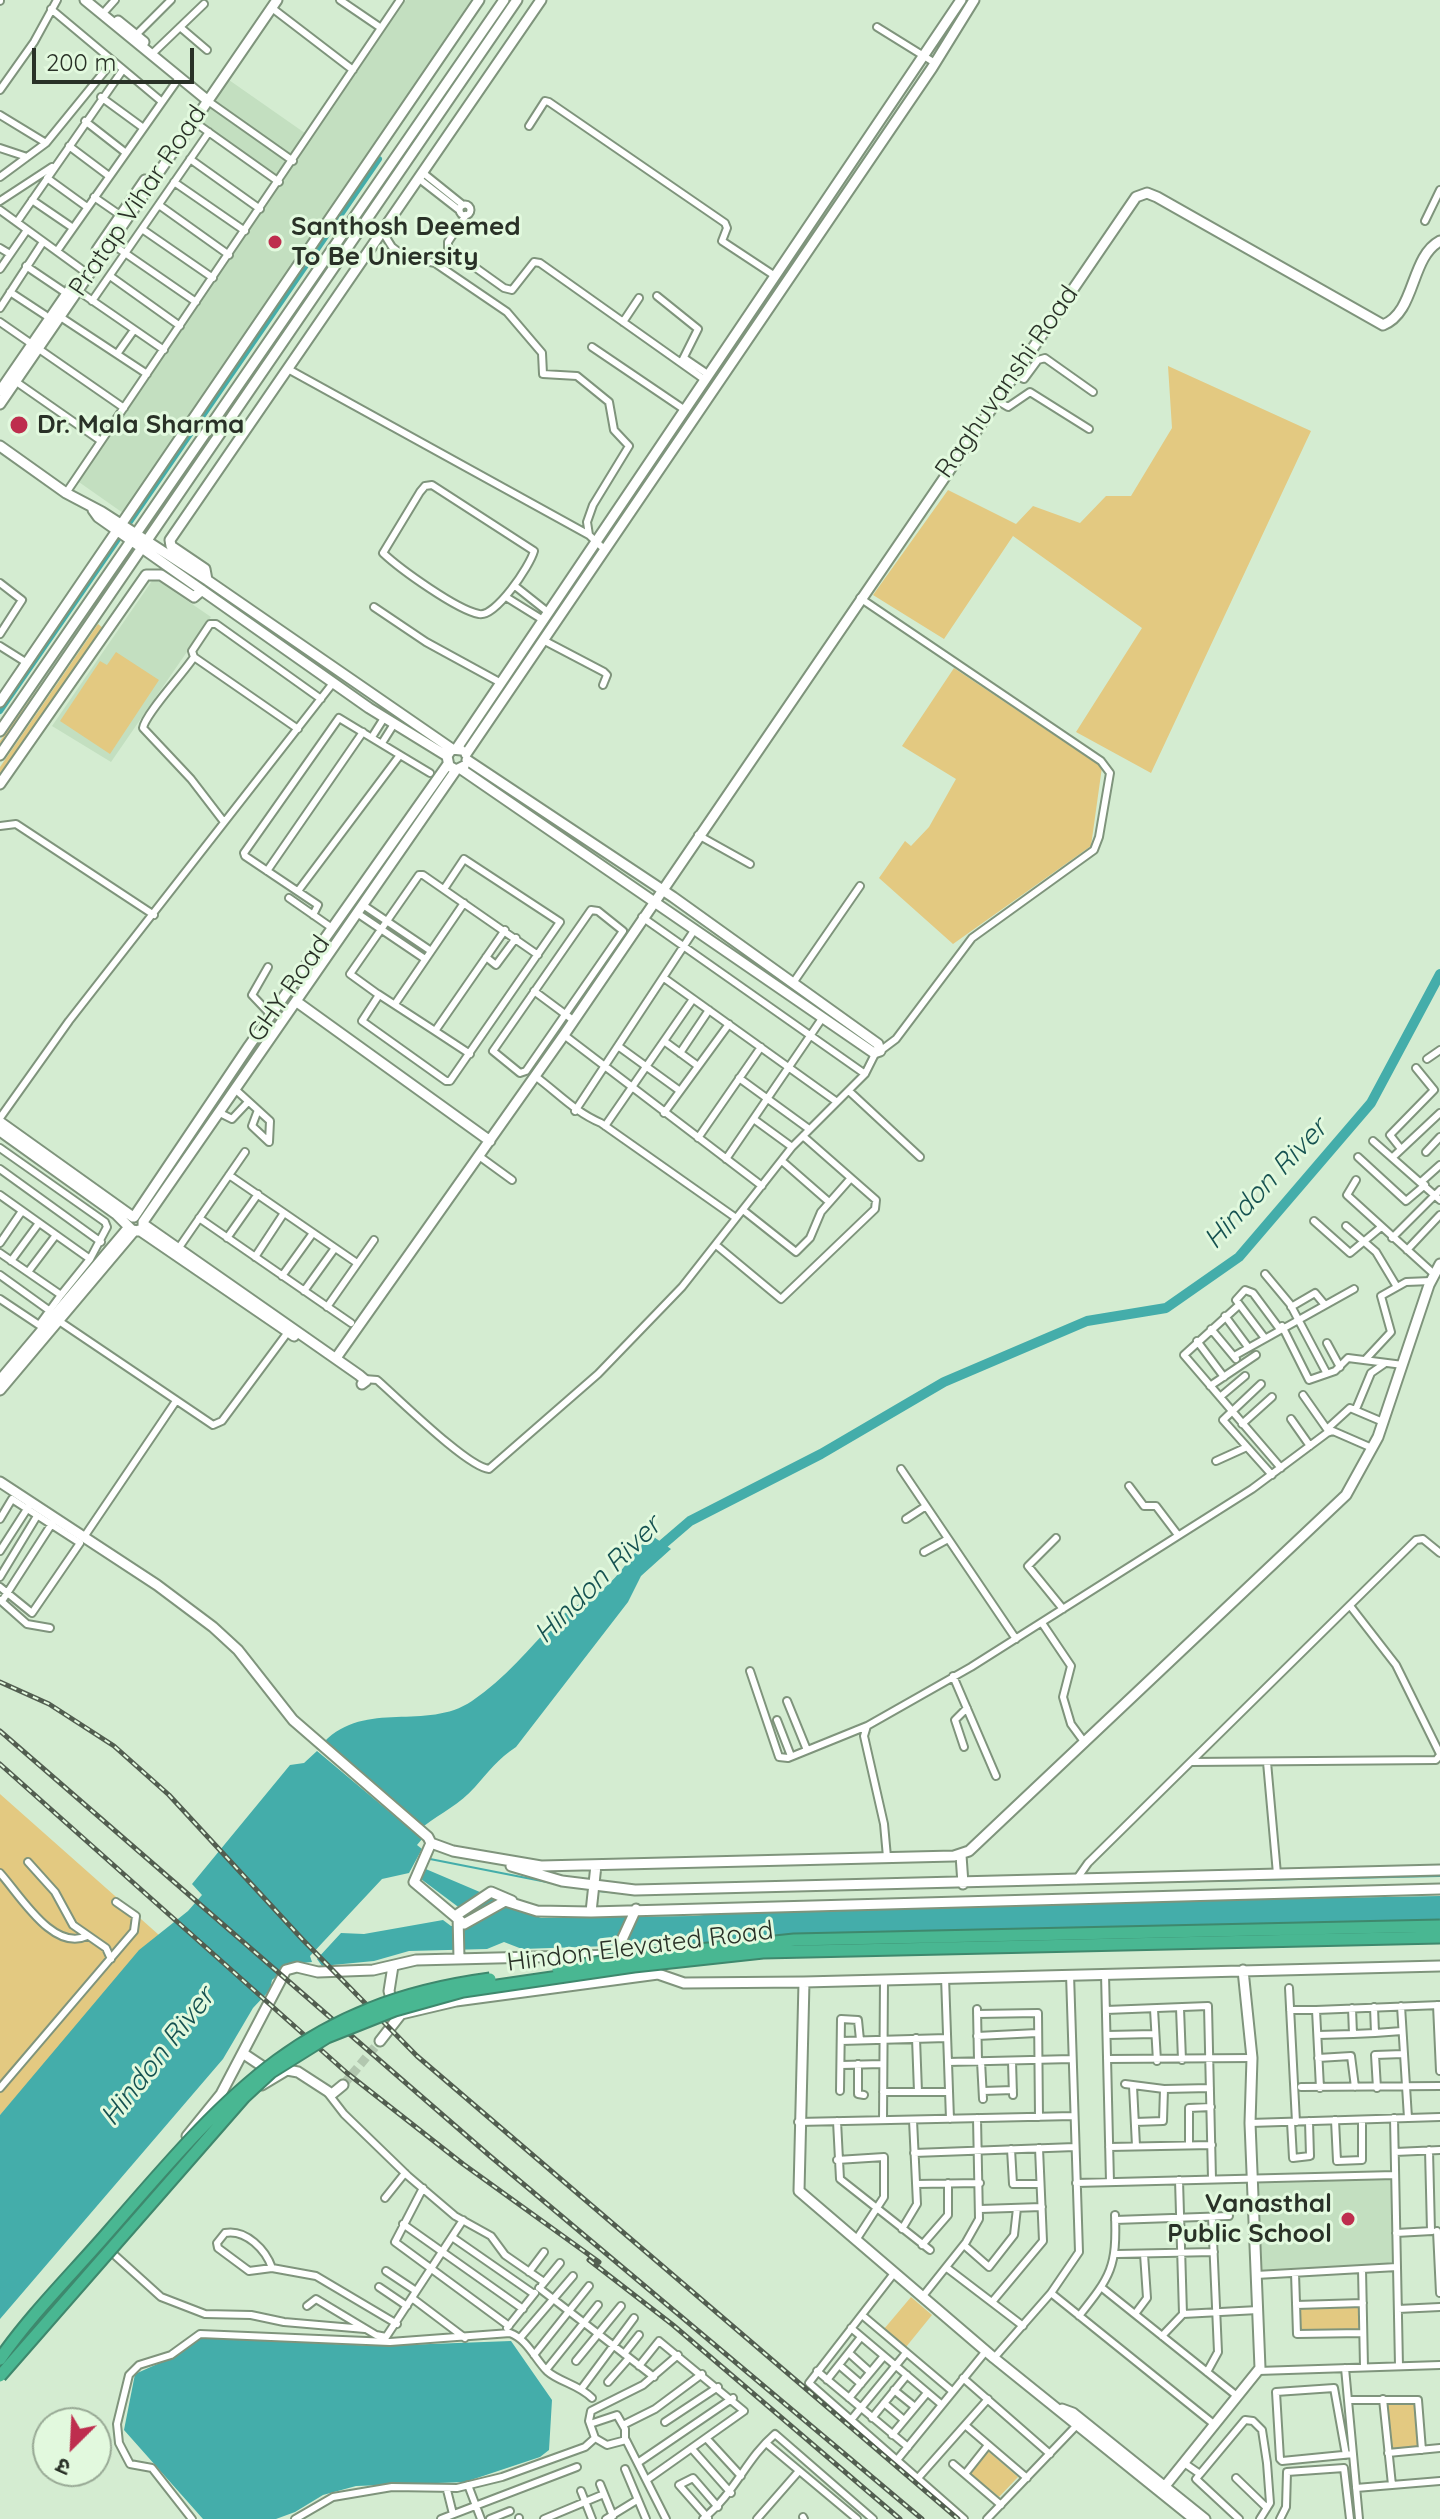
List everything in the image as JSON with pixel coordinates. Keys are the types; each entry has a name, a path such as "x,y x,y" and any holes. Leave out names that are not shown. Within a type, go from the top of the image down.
{"highway":[{"name":"Hindon Elevated Road","path":"0,2359 206,2122 250,2080 319,2030 380,2003 442,1985 632,1957 794,1940 1440,1926"},
{"name":"Hindon Elevated Road","path":"0,2375 244,2097 271,2072 327,2037 395,2010 463,1991 763,1952 1440,1937"}],"street":[{"path":"0,90 34,42 57,0"},
{"path":"85,0 179,78 207,96"},
{"path":"95,0 207,96 293,161"},
{"path":"106,10 115,0"},
{"path":"136,35 171,0"},
{"path":"340,0 381,28"},
{"path":"0,731 47,662 126,532 479,0"},
{"path":"0,702 4,689 126,532 504,0"},
{"path":"0,755 517,0"},
{"path":"207,580 205,569 169,542 541,0"},
{"path":"457,759 501,683 961,0"},
{"path":"457,759 543,640 596,542 935,63 974,0"},
{"path":"66,493 279,182 397,1"},
{"path":"273,3 353,70"},
{"name":"Pratap Vihar Road","path":"0,404 120,215 273,3"},
{"path":"154,52 204,4"},
{"path":"51,9 161,101"},
{"path":"180,27 207,50"},
{"path":"877,27 935,63"},
{"path":"0,177 46,143 112,62"},
{"path":"17,222 122,71"},
{"path":"57,251 179,78"},
{"name":"Pratap Vihar Road","path":"0,391 59,316 85,272 193,121 207,96"},
{"path":"101,97 142,127"},
{"path":"529,126 545,101 549,102 725,223 727,228 722,241 775,276"},
{"path":"0,115 46,143"},
{"path":"85,121 126,153"},
{"path":"193,121 279,182"},
{"path":"92,301 209,132"},
{"path":"419,143 434,155"},
{"path":"69,146 109,176"},
{"path":"0,148 27,157"},
{"path":"190,159 260,209"},
{"path":"0,201 55,165"},
{"path":"420,175 462,210 448,248 504,288 512,290 534,262 540,263 707,377"},
{"path":"47,178 87,207"},
{"path":"174,182 245,231"},
{"path":"1425,221 1440,190"},
{"name":"Raghuvanshi Road","path":"336,1358 564,1035 570,1017 1139,194 1157,197 1383,325 1395,317 1429,250 1440,241"},
{"path":"94,197 120,215"},
{"path":"32,200 73,228"},
{"path":"159,205 229,255"},
{"path":"0,210 85,272"},
{"path":"142,229 213,278"},
{"path":"0,269 27,230"},
{"path":"382,231 390,244 405,257 435,263 507,312 542,353 543,374 572,374 609,402 614,430 629,446 593,505 587,522 596,542"},
{"path":"0,308 43,242"},
{"path":"109,242 196,302"},
{"path":"0,248 10,254"},
{"path":"26,266 63,291"},
{"path":"110,276 180,326"},
{"path":"77,290 164,350"},
{"path":"10,292 45,315"},
{"path":"657,296 698,329 682,360"},
{"path":"623,322 639,298"},
{"path":"59,316 147,374"},
{"path":"0,322 124,408"},
{"path":"117,354 134,330"},
{"path":"592,347 685,410"},
{"path":"1013,374 1022,379 1038,360 1045,358 1093,392"},
{"path":"287,368 596,542"},
{"path":"15,381 101,441"},
{"path":"995,400 1008,407 1030,392 1089,429"},
{"path":"0,446 145,545 202,590 384,718 457,759 661,889 878,1044 878,1052 865,1074 792,1147 682,1287 598,1374 489,1469 482,1468 450,1445 377,1380 364,1379 178,1249 135,1224 0,1120 69,1021 333,683"},
{"path":"432,485 534,551 506,597 485,614 478,614 385,555 385,544 425,486 432,485"},
{"path":"145,545 207,580 653,901 878,1052"},
{"path":"0,784 145,576 161,575 194,597 202,590"},
{"path":"0,634 22,600 1,585"},
{"path":"515,586 546,616"},
{"path":"506,597 546,616"},
{"path":"860,598 1093,755 1107,766 1110,773 1094,850 972,938 904,1030 889,1048 878,1052"},
{"path":"374,607 426,642 501,683"},
{"path":"246,621 253,612"},
{"path":"224,822 191,779 143,728 150,713 194,657 193,649 214,623 321,699"},
{"path":"543,640 603,671 607,675 603,685"},
{"path":"0,646 27,663"},
{"path":"194,657 298,729"},
{"path":"313,915 318,906 245,856 244,851 337,718 430,773"},
{"path":"372,737 384,718"},
{"path":"382,743 394,724"},
{"path":"267,871 363,732"},
{"path":"298,891 400,755"},
{"name":"GHY Road","path":"135,1224 220,1113 297,1002 457,759"},
{"name":"GHY Road","path":"135,1224 271,1015 457,759"},
{"path":"0,826 19,826 154,915"},
{"path":"698,835 750,864"},
{"path":"378,994 362,1021 446,1081 470,1054 560,922 464,859 444,889"},
{"path":"470,1054 350,974 380,930 419,874 538,955"},
{"path":"793,983 860,886"},
{"path":"289,898 332,928"},
{"path":"395,1004 464,903"},
{"path":"360,909 431,951"},
{"path":"360,909 380,930 425,959"},
{"path":"591,910 620,926 622,932 570,1017 525,1072 493,1055 493,1050 534,991 591,910"},
{"path":"642,917 865,1074"},
{"path":"575,1111 695,929"},
{"path":"435,1031 505,930"},
{"path":"486,957 496,965 516,938"},
{"path":"268,967 252,995 271,1015"},
{"path":"664,978 837,1102"},
{"path":"534,991 570,1017"},
{"path":"605,1126 693,999"},
{"path":"297,1002 490,1141"},
{"path":"680,1053 709,1010"},
{"path":"726,1159 823,1017"},
{"path":"664,1113 729,1024"},
{"path":"564,1035 762,1186"},
{"path":"664,1041 698,1066"},
{"path":"618,1046 680,1091"},
{"path":"698,1138 761,1047"},
{"path":"1427,1059 1440,1050"},
{"path":"1401,1149 1390,1135 1433,1091 1416,1068"},
{"path":"535,1076 570,1101 575,1111 605,1126 736,1218"},
{"path":"739,1078 809,1129"},
{"path":"236,1090 248,1102 258,1110 272,1123 269,1142 252,1126 258,1110"},
{"path":"849,1091 920,1157"},
{"path":"220,1113 232,1119 248,1102"},
{"path":"1393,1157 1440,1113"},
{"path":"755,1120 792,1147"},
{"path":"0,1131 363,1385 364,1379"},
{"path":"716,1245 783,1299 876,1206 876,1200 803,1136"},
{"path":"1426,1152 1440,1137"},
{"path":"1373,1141 1438,1195 1392,1238"},
{"path":"0,1148 105,1222 101,1242 39,1325 0,1299"},
{"path":"178,1249 245,1152"},
{"path":"479,1156 512,1180"},
{"path":"1358,1157 1406,1201 1440,1165"},
{"path":"782,1161 829,1202"},
{"path":"0,1169 101,1242"},
{"path":"229,1175 357,1263"},
{"path":"743,1210 795,1252 808,1240 829,1202 851,1178"},
{"path":"1356,1180 1346,1194 1433,1277"},
{"path":"227,1238 258,1194"},
{"path":"1,1198 90,1259"},
{"path":"0,1243 22,1211"},
{"path":"255,1257 284,1213"},
{"path":"1407,1250 1440,1215"},
{"path":"199,1218 351,1323"},
{"path":"1314,1221 1348,1252 1380,1228"},
{"path":"11,1261 39,1223"},
{"path":"0,1390 135,1224"},
{"path":"0,1380 135,1224"},
{"path":"1346,1226 1376,1252 1397,1287"},
{"path":"282,1276 313,1233"},
{"path":"28,1272 56,1235"},
{"path":"327,1307 374,1240"},
{"path":"304,1291 335,1248"},
{"path":"0,1253 61,1295"},
{"path":"0,1482 29,1506 83,1538 213,1627 238,1650 276,1702 319,1744 421,1831 430,1846 529,1865 961,1855 975,1847 1328,1515 1357,1479 1372,1448 1440,1264"},
{"path":"1265,1274 1298,1318 1326,1372"},
{"path":"0,1275 50,1311"},
{"path":"1365,1360 1391,1334 1381,1297 1409,1281 1433,1277"},
{"path":"1264,1337 1239,1305 1237,1296 1249,1289 1281,1327 1308,1379 1340,1367 1348,1358 1403,1365"},
{"path":"1234,1356 1281,1327 1354,1289"},
{"path":"1291,1307 1315,1293 1325,1305"},
{"path":"1239,1305 1184,1355 1281,1468"},
{"path":"1225,1316 1248,1347"},
{"path":"59,1321 205,1423 219,1424 288,1332"},
{"path":"1211,1329 1241,1365"},
{"path":"1197,1341 1224,1377"},
{"path":"1327,1343 1340,1367"},
{"path":"1210,1386 1256,1355"},
{"path":"1356,1409 1371,1373 1384,1364"},
{"path":"1220,1397 1245,1376"},
{"path":"1261,1384 1230,1410 1224,1421 1272,1475"},
{"path":"1303,1395 1328,1430 1372,1448"},
{"path":"1242,1424 1272,1397"},
{"path":"83,1538 176,1401"},
{"path":"750,1671 775,1753 783,1758 807,1750 867,1726 1042,1623 1272,1475 1328,1430 1347,1408 1383,1422"},
{"path":"1291,1419 1310,1446"},
{"path":"1216,1461 1247,1447"},
{"path":"901,1469 1016,1639"},
{"path":"1129,1486 1144,1506 1156,1506 1178,1535"},
{"path":"0,1519 12,1499 29,1506 37,1516 53,1521 80,1543 32,1613 0,1587"},
{"path":"0,1551 29,1506"},
{"path":"906,1519 926,1506"},
{"path":"0,1577 37,1516"},
{"path":"50,1628 27,1624 1,1600 53,1521"},
{"path":"1056,1538 1028,1566 1063,1609"},
{"path":"924,1552 948,1539"},
{"path":"1073,1887 1088,1863 1416,1540 1423,1539 1440,1553"},
{"path":"1190,1762 1436,1760 1440,1755 1396,1665 1351,1607"},
{"path":"1042,1623 1071,1666 1063,1697 1071,1724 1085,1743"},
{"path":"953,1676 996,1776"},
{"path":"787,1701 807,1750"},
{"path":"964,1747 955,1720 967,1708"},
{"path":"777,1720 791,1756"},
{"path":"867,1726 864,1736 882,1813 887,1857"},
{"path":"1267,1762 1277,1875"},
{"path":"430,1846 413,1879 418,1887 468,1924 501,1902 537,1911 592,1908 635,1912 1277,1875 1440,1889"},
{"path":"961,1855 963,1884"},
{"path":"500,1860 535,1875 594,1886 650,1890 963,1884 1073,1887 1366,1882 1440,1870"},
{"path":"28,1862 55,1892 73,1925 106,1948 111,1959"},
{"path":"592,1908 596,1865"},
{"path":"0,1873 57,1935 75,1941 87,1936"},
{"path":"458,1916 489,1893 502,1894 516,1904"},
{"path":"0,2088 111,1959 136,1922 134,1914 116,1902"},
{"path":"616,1953 635,1912"},
{"path":"458,1916 459,1956"},
{"path":"0,2350 202,2118 244,2054 286,1970 297,1967 318,1972 393,1966 416,1960 459,1956 556,1958 644,1952 658,1974"},
{"path":"556,1958 559,1988"},
{"path":"393,1966 389,1991 401,2014"},
{"path":"380,2041 401,2014 456,2001 658,1974 684,1983 804,1982 1440,1966"},
{"path":"1163,2488 1258,2371 1250,2123 1252,2058 1243,1970"},
{"path":"1105,1973 1110,2182"},
{"path":"994,2358 1051,2293 1079,2252 1081,2226 1076,2183 1070,1974"},
{"path":"945,1977 950,2119"},
{"path":"883,2120 884,1978"},
{"path":"804,1982 798,2122 799,2191 994,2358 1077,2425 1205,2519"},
{"path":"1289,1988 1293,2158 1310,2156 1309,2121"},
{"path":"1290,2010 1439,2005 1440,2071"},
{"path":"1106,2010 1208,2006 1212,2179"},
{"path":"1401,2006 1408,2118"},
{"path":"1374,2007 1375,2033"},
{"path":"1180,2008 1182,2060"},
{"path":"1352,2008 1353,2034"},
{"path":"1154,2009 1157,2061"},
{"path":"1316,2010 1320,2088"},
{"path":"1012,2061 1013,2092 983,2095 977,2012 1038,2013 1039,2117"},
{"path":"840,2091 842,2018 858,2020 860,2040"},
{"path":"1318,2035 1402,2031"},
{"path":"977,2036 1037,2033"},
{"path":"1107,2035 1155,2034"},
{"path":"916,2038 918,2092"},
{"path":"841,2041 947,2038"},
{"path":"244,2054 277,2076"},
{"path":"1377,2088 1375,2055 1403,2054"},
{"path":"1318,2058 1351,2056 1355,2087"},
{"path":"1107,2059 1252,2058"},
{"path":"948,2062 1072,2059"},
{"path":"858,2064 858,2094 864,2095"},
{"path":"841,2065 883,2064"},
{"path":"0,2375 204,2144 256,2090 287,2070 298,2072 332,2094 343,2085"},
{"path":"1125,2084 1164,2089 1210,2088"},
{"path":"1133,2086 1136,2146"},
{"path":"1301,2087 1440,2086"},
{"path":"1135,2122 1163,2121 1164,2089"},
{"path":"327,2092 338,2108 405,2173 463,2220 491,2236 505,2255 529,2272 539,2288"},
{"path":"883,2092 949,2092"},
{"path":"1189,2145 1189,2108 1211,2107"},
{"path":"798,2122 1074,2116"},
{"path":"1250,2123 1440,2117"},
{"path":"923,2296 947,2268 977,2224 980,2183 977,2118"},
{"path":"1394,2118 1399,2366"},
{"path":"902,2229 916,2207 913,2120"},
{"path":"1335,2120 1337,2161 1362,2160 1362,2120"},
{"path":"837,2121 840,2179 930,2250"},
{"path":"1109,2147 1212,2145"},
{"path":"914,2153 1075,2147"},
{"path":"992,2302 1043,2243 1039,2148"},
{"path":"1011,2149 1012,2183 1040,2184"},
{"path":"1429,2150 1440,2293"},
{"path":"1395,2152 1440,2150"},
{"path":"837,2160 884,2157 884,2197 856,2240"},
{"path":"385,2198 405,2173"},
{"path":"1076,2183 1395,2175"},
{"path":"1179,2180 1183,2314"},
{"path":"922,2245 948,2215 948,2183"},
{"path":"916,2184 980,2183"},
{"path":"423,2188 395,2242 509,2326"},
{"path":"1431,2199 1440,2199"},
{"path":"980,2209 1042,2207"},
{"path":"964,2245 989,2267 1014,2235 1017,2208"},
{"path":"1207,2372 1218,2352 1212,2216"},
{"path":"1079,2316 1101,2287 1117,2254 1115,2217 1180,2219 1229,2216"},
{"path":"307,2306 316,2299 383,2338 397,2324 463,2220"},
{"path":"403,2224 523,2309"},
{"path":"1396,2233 1436,2231"},
{"path":"272,2268 265,2252 233,2232 225,2233 217,2243 218,2248 249,2271 272,2268 323,2279 397,2324"},
{"path":"452,2237 539,2288 654,2377"},
{"path":"97,2240 161,2297 205,2314 251,2315 284,2322 365,2329"},
{"path":"529,2272 544,2252"},
{"path":"1117,2254 1214,2252"},
{"path":"1135,2314 1147,2298 1144,2254"},
{"path":"502,2334 560,2263"},
{"path":"1256,2275 1397,2267"},
{"path":"947,2268 1023,2326"},
{"path":"1362,2269 1364,2367"},
{"path":"386,2271 416,2291"},
{"path":"895,2272 809,2384 964,2519"},
{"path":"1295,2273 1297,2334 1363,2333"},
{"path":"520,2338 573,2276"},
{"path":"534,2355 589,2286"},
{"path":"379,2287 407,2306"},
{"path":"1101,2287 1237,2396"},
{"path":"1051,2293 1215,2425"},
{"path":"412,2298 465,2338"},
{"path":"1296,2305 1363,2303"},
{"path":"546,2370 598,2305"},
{"path":"576,2361 621,2306"},
{"path":"1398,2309 1440,2307"},
{"path":"1162,2336 1183,2314 1258,2310"},
{"path":"862,2315 952,2391"},
{"path":"582,2388 634,2318"},
{"path":"851,2328 941,2404"},
{"path":"192,2519 155,2470 132,2465 119,2443 117,2414 134,2367 171,2355 203,2333 377,2342 513,2333 546,2370 582,2388 592,2398"},
{"path":"608,2382 639,2335"},
{"path":"827,2380 861,2337"},
{"path":"639,2366 659,2341 733,2398 743,2412 648,2479"},
{"path":"897,2460 986,2350"},
{"path":"849,2353 870,2372"},
{"path":"851,2420 906,2353"},
{"path":"625,2439 607,2445 595,2438 590,2424 593,2409 654,2377 678,2355"},
{"path":"849,2398 884,2356"},
{"path":"839,2365 861,2384"},
{"path":"1258,2371 1440,2365"},
{"path":"1345,2368 1349,2454"},
{"path":"817,2371 908,2447"},
{"path":"623,2425 655,2409 702,2374"},
{"path":"872,2418 907,2375"},
{"path":"963,2378 1050,2454"},
{"path":"665,2422 718,2387"},
{"path":"1349,2454 1280,2459 1276,2392 1334,2388 1349,2454 1356,2488 1359,2519"},
{"path":"894,2390 915,2407"},
{"path":"892,2435 927,2393"},
{"path":"639,2462 733,2398"},
{"path":"918,2478 988,2399"},
{"path":"1383,2399 1392,2485"},
{"path":"1348,2400 1418,2400 1422,2450"},
{"path":"884,2403 904,2420"},
{"path":"1058,2408 1073,2413 1163,2488 1194,2519"},
{"path":"590,2424 614,2414 623,2425 625,2439 666,2519"},
{"path":"1239,2519 1196,2479 1245,2420 1251,2420 1262,2430 1270,2502 1260,2519"},
{"path":"965,2425 1027,2478"},
{"path":"987,2519 1077,2425"},
{"path":"718,2507 694,2478 679,2487 706,2518 718,2507 731,2493 766,2443 777,2434 873,2519"},
{"path":"295,2519 333,2497 392,2487 447,2490 468,2485 578,2449 595,2438"},
{"path":"707,2439 741,2476"},
{"path":"766,2443 857,2519"},
{"path":"965,2474 988,2445"},
{"path":"1388,2453 1440,2448"},
{"path":"692,2449 731,2493"},
{"path":"1184,2463 1200,2474"},
{"path":"953,2464 1001,2505"},
{"path":"441,2519 577,2467"},
{"path":"1280,2519 1286,2507 1287,2472 1344,2468 1350,2519"},
{"path":"625,2469 646,2519"},
{"path":"757,2519 799,2471"},
{"path":"1236,2478 1267,2508"},
{"path":"1356,2488 1440,2481"},
{"path":"600,2484 609,2518 637,2500"},
{"path":"468,2485 481,2519"},
{"path":"447,2490 453,2514"},
{"path":"581,2491 592,2519"},
{"path":"544,2519 604,2494"},
{"path":"490,2519 510,2511"}],"shaded area":[{"name":"Santhosh Deemed To Be Uniersity","path":"406,0 474,0 123,513 76,480 282,182 199,123 229,80 312,138"},
{"path":"1168,366 1311,431 1151,773 1076,732 1142,628 1013,536 944,639 873,595 948,490 1016,524 1033,506 1080,523 1106,496 1131,496 1172,428"},
{"path":"154,578 211,617 111,762 52,726"},
{"path":"103,598 0,748 0,741"},
{"path":"98,624 103,628 0,778 0,767"},
{"path":"116,652 159,680 110,754 60,721 100,661 107,665"},
{"path":"954,668 1102,767 1091,846 953,944 879,878 905,841 911,846 929,827 956,779 902,746"},
{"path":"0,1794 159,1935 0,2115"},
{"path":"1390,2171 1394,2265 1262,2270 1258,2176"},
{"path":"911,2297 932,2315 906,2347 884,2329"},
{"path":"1360,2306 1360,2330 1299,2331 1299,2308"},
{"path":"1417,2402 1420,2447 1390,2449 1387,2404"},
{"path":"988,2451 1018,2477 999,2497 970,2473"}],"water":[{"path":"651,1535 671,1549 641,1576 628,1602 516,1747 463,1798 424,1826 324,1742 341,1729 358,1722 435,1714 454,1710 472,1701 506,1673 561,1616 609,1584"},
{"path":"317,1751 422,1839 417,1845 422,1849 409,1873 382,1879 310,1956 312,1962 292,1964 272,1980 270,1990 253,2008 223,2059 0,2319 0,2115 139,1950 188,1911 202,1895 192,1884 290,1765 304,1763"},
{"path":"421,1867 541,1918 693,1916 779,1908 1440,1896 1440,1926 522,1949 504,1942 487,1949 409,1951 374,1961 322,1966 317,1959 341,1933 364,1934 443,1920 451,1926 470,1927 473,1918 417,1876"},
{"path":"201,2338 377,2346 511,2341 552,2400 549,2450 540,2457 465,2482 356,2486 323,2495 295,2512 276,2519 203,2519 124,2430 135,2374 173,2357"}],"waterway":[{"path":"0,711 379,159"},
{"name":"Hindon River","path":"655,1551 690,1521 821,1454 944,1382 1087,1321 1166,1308 1239,1257 1371,1103 1440,974"},
{"path":"430,1859 557,1884"},
{"path":"966,1886 1440,1876"},
{"path":"898,1888 960,1887"},
{"path":"599,1891 632,1894"}],"tunnel":[{"path":"343,2085 380,2041"}],"railway":[{"path":"0,1682 49,1704 114,1746 169,1795 303,1940 417,2056 958,2519"},
{"path":"0,1731 490,2156 922,2519"},
{"path":"0,1764 347,2073 463,2164 599,2262"},
{"path":"589,2260 673,2325 900,2519"}],"place":[{"name":"Santhosh Deemed To Be Uniersity","path":"275,242"},
{"name":"Dr. Mala Sharma","path":"19,425"},
{"name":"Vanasthal Public School","path":"1348,2219"}]}
